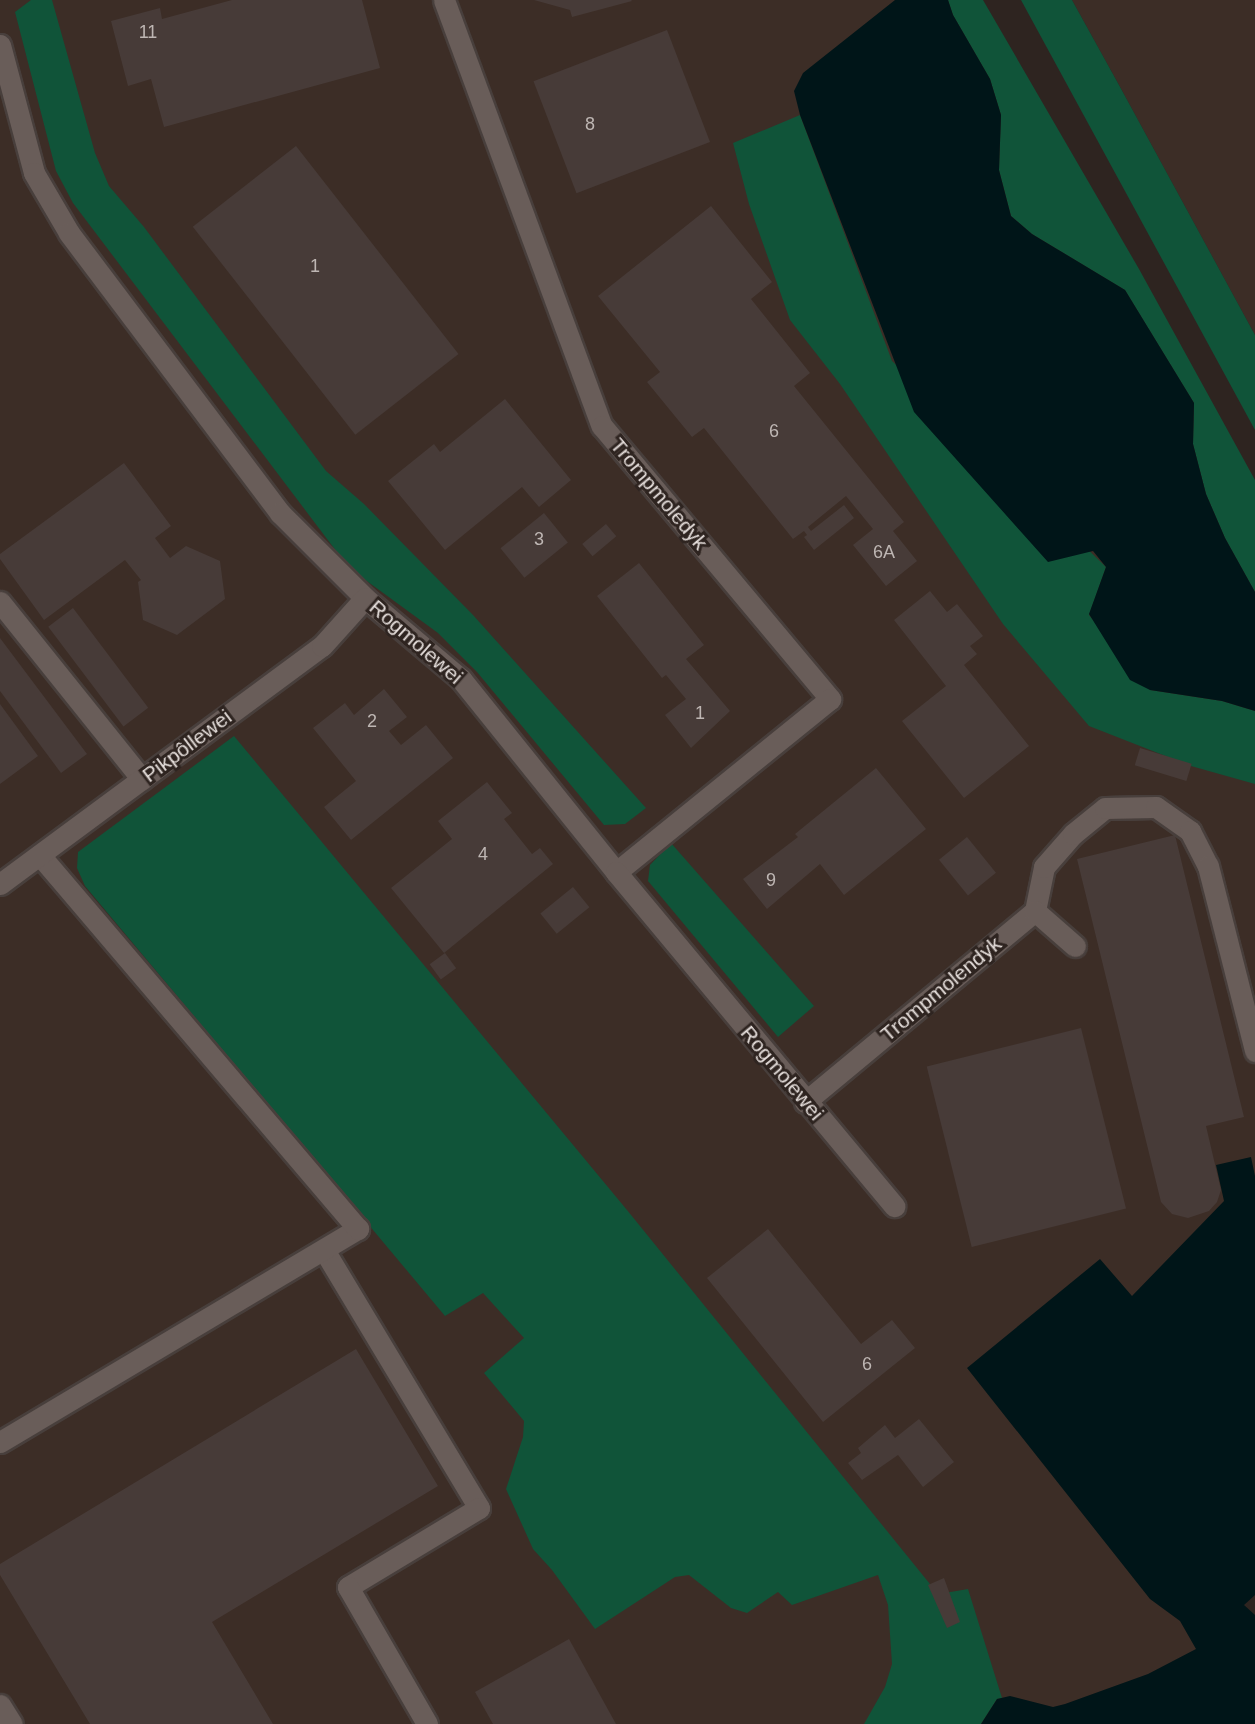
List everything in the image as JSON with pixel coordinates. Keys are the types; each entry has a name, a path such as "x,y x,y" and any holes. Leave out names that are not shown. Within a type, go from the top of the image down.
{"street":[{"name":"Trompmoledyk","path":"444,0 601,426 830,699 616,872"},
{"name":"Rogmolewei","path":"0,45 34,173 69,233 280,513 365,598 461,679 616,872 894,1206"},
{"name":"Pikpôllewei","path":"0,884 321,646 365,598"},
{"path":"0,603 142,779"},
{"path":"1075,946 1035,911 1044,867 1073,834 1105,808 1156,807 1190,831 1208,866 1255,1051"},
{"path":"0,1441 358,1229 40,855"},
{"name":"Trompmolendyk","path":"805,1102 1035,911"},
{"path":"324,1250 479,1508 348,1587 427,1724"},
{"path":"0,1705 12,1724"}],"shaded area":[{"path":"0,0 929,0 1255,626 1255,1217 1206,1595 1247,1675 1154,1724 0,1724"},
{"path":"895,0 948,0 953,15 990,79 1001,115 999,170 1011,216 1032,234 1125,290 1194,403 1193,444 1206,494 1225,538 1255,592 1255,711 1222,701 1150,690 1130,680 1089,614 1106,567 1093,551 1048,562 914,412 800,115 794,91 803,73"},
{"path":"1072,0 1255,0 1255,335 1119,85"},
{"path":"1251,1157 1255,1176 1255,1595 1244,1605 1255,1615 1255,1724 981,1724 997,1699 1010,1696 1053,1707 1065,1704 1148,1674 1196,1649 1180,1621 1150,1599 967,1368 1100,1259 1132,1296 1224,1201 1216,1165"}],"green space":[{"path":"31,0 52,0 95,153 109,186 144,227 326,471 364,504 473,615 646,808 625,824 604,825 477,672 438,633 349,568 73,203 56,171 15,12"},
{"path":"948,0 983,0 1139,269 1255,480 1255,592 1225,538 1206,494 1193,444 1194,403 1125,290 1032,234 1011,216 999,170 1001,115 990,79 953,15"},
{"path":"1021,0 1072,0 1119,85 1255,335 1255,430"},
{"path":"800,115 892,361 1106,567 1089,615 1150,690 1222,701 1255,711 1255,784 1191,766 1089,726 1003,624 840,384 790,320 749,204 733,143"},
{"path":"234,736 627,1210 934,1589 939,1594 968,1589 1002,1698 997,1699 981,1724 864,1724 885,1687 892,1664 888,1605 878,1575 792,1605 778,1592 747,1613 731,1608 689,1575 675,1577 595,1629 552,1570 533,1549 506,1489 523,1437 524,1421 484,1373 524,1338 483,1293 445,1316 85,886 77,868 78,852"},
{"path":"671,843 814,1006 778,1037 648,881 650,865"}],"building":[{"path":"232,0 362,0 380,68 164,127 151,79 128,86 111,21 160,8 162,19"},
{"path":"534,0 632,1 572,17 570,10"},
{"path":"667,30 710,142 577,193 533,81"},
{"path":"296,146 459,354 355,435 193,227"},
{"path":"711,206 772,282 751,299 810,373 794,386 904,522 893,531 917,561 886,586 853,545 873,529 846,496 808,527 811,531 844,505 854,518 814,550 804,537 807,535 804,531 793,539 704,428 692,437 647,382 660,372 598,296"},
{"path":"505,399 571,480 539,507 522,487 445,550 388,481 434,444 440,452"},
{"path":"124,463 171,526 155,538 170,558 186,546 220,561 225,599 177,635 143,620 138,582 141,580 125,560 44,620 0,559 0,554"},
{"path":"544,513 568,543 524,578 500,548"},
{"path":"606,524 616,536 593,556 582,544"},
{"path":"639,563 704,645 686,659 730,711 691,748 665,715 686,699 666,675 662,678 597,596"},
{"path":"930,591 947,612 957,604 983,636 970,646 977,654 964,665 1029,746 964,798 902,721 946,686 894,620"},
{"path":"73,608 148,708 123,726 48,627"},
{"path":"0,638 87,754 61,773 0,691"},
{"path":"384,689 407,717 389,731 401,745 426,725 453,758 351,840 324,807 356,781 313,728 345,703 354,715"},
{"path":"0,704 38,756 0,784"},
{"path":"1140,748 1192,764 1186,781 1135,765"},
{"path":"876,768 926,829 844,895 820,864 767,909 743,879 798,837 795,834"},
{"path":"487,782 512,813 504,819 532,854 540,848 553,864 444,953 391,888 452,839 438,821"},
{"path":"1175,835 1244,1117 1206,1126 1221,1190 1217,1202 1209,1211 1188,1218 1172,1214 1161,1202 1077,859"},
{"path":"967,837 996,873 968,895 939,860"},
{"path":"573,887 589,907 557,934 540,913"},
{"path":"445,953 456,968 441,980 430,964"},
{"path":"1081,1028 1126,1208 972,1247 927,1066"},
{"path":"768,1229 861,1344 892,1320 915,1348 823,1422 707,1278"},
{"path":"356,1349 438,1486 212,1622 273,1724 90,1724 0,1575 0,1564"},
{"path":"919,1419 954,1462 923,1487 898,1455 862,1480 848,1463 861,1453 858,1448 885,1425 895,1438"},
{"path":"944,1578 960,1622 947,1628 928,1585"},
{"path":"569,1639 616,1724 493,1724 475,1692"}]}
